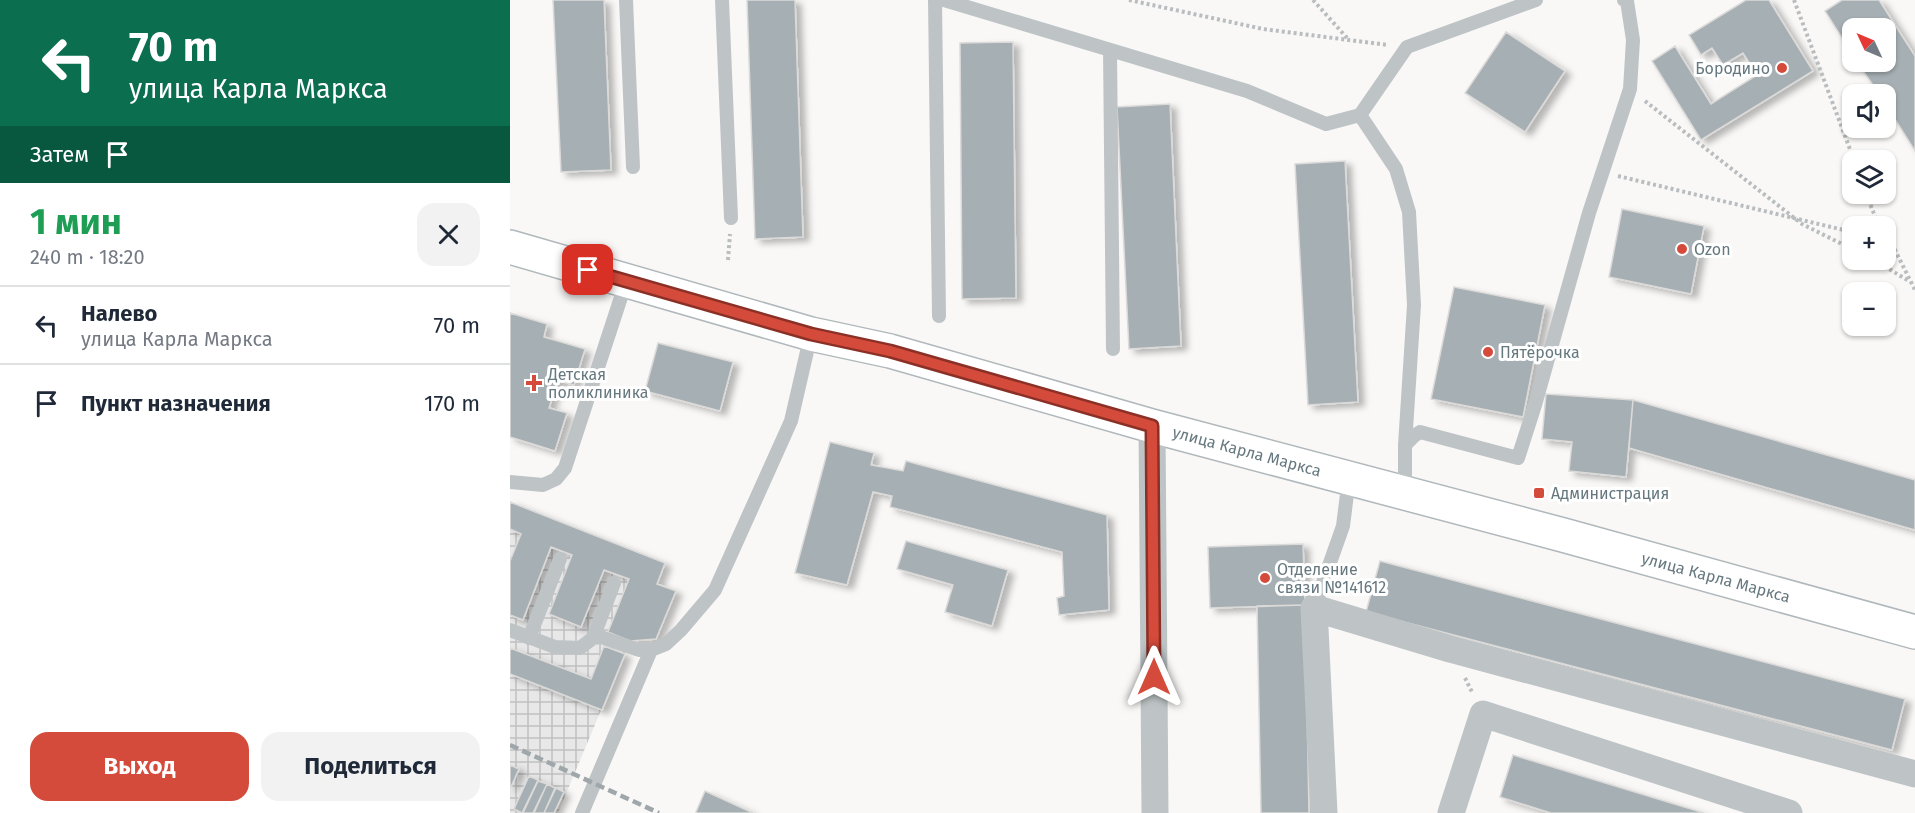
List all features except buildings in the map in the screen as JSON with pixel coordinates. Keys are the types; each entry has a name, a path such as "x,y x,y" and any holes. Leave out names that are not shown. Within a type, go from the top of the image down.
{"street":[{"name":"улица Карла Маркса","path":"510,248 811,334 890,351 1152,426 1915,632"},
{"path":"1152,426 1155,813"},
{"path":"1324,813 1314,608 1450,649 1915,774"},
{"path":"1451,813 1483,714 1789,813"}],"lane":[{"path":"626,0 633,167"},
{"path":"722,0 731,218"},
{"path":"935,0 939,316"},
{"path":"944,0 1247,91 1326,124 1360,115 1407,47 1534,0"},
{"path":"1405,445 1420,432 1518,458 1630,89 1633,40 1628,1 1624,0"},
{"path":"1110,50 1113,349"},
{"path":"1360,115 1396,170 1409,212 1414,305 1405,445 1405,494"},
{"path":"510,482 543,485 556,479 565,468 626,282"},
{"path":"510,630 555,647 580,648 593,638 601,637 639,650 651,650 666,644 681,630 715,590 791,421 811,334"},
{"path":"1314,608 1343,526 1349,478"},
{"path":"530,638 560,559"},
{"path":"593,638 614,584"},
{"path":"582,813 651,650"}],"path":[{"path":"1129,0 1263,29 1407,47"},
{"path":"1313,0 1348,39"},
{"path":"1794,0 1850,150"},
{"path":"1630,89 1802,224 1842,244"},
{"path":"1603,172 1842,230"},
{"path":"728,260 731,218"},
{"path":"1896,252 1915,290"},
{"path":"1891,270 1913,283"}],"shaded area":[{"path":"510,502 665,563 657,584 676,591 656,639 630,641 558,813 510,813"}],"railway":[{"path":"510,745 659,813"}],"place":[{"name":"Бородино","path":"1782,68"},
{"name":"Ozon","path":"1682,249"},
{"name":"Пятёрочка","path":"1488,352"},
{"name":"Детская поликлиника","path":"534,383"},
{"name":"Администрация","path":"1539,493"},
{"name":"Отделение связи №141612","path":"1265,578"}],"route":[{"path":"588,270 811,334 890,351 1152,426 1154,677"}]}
